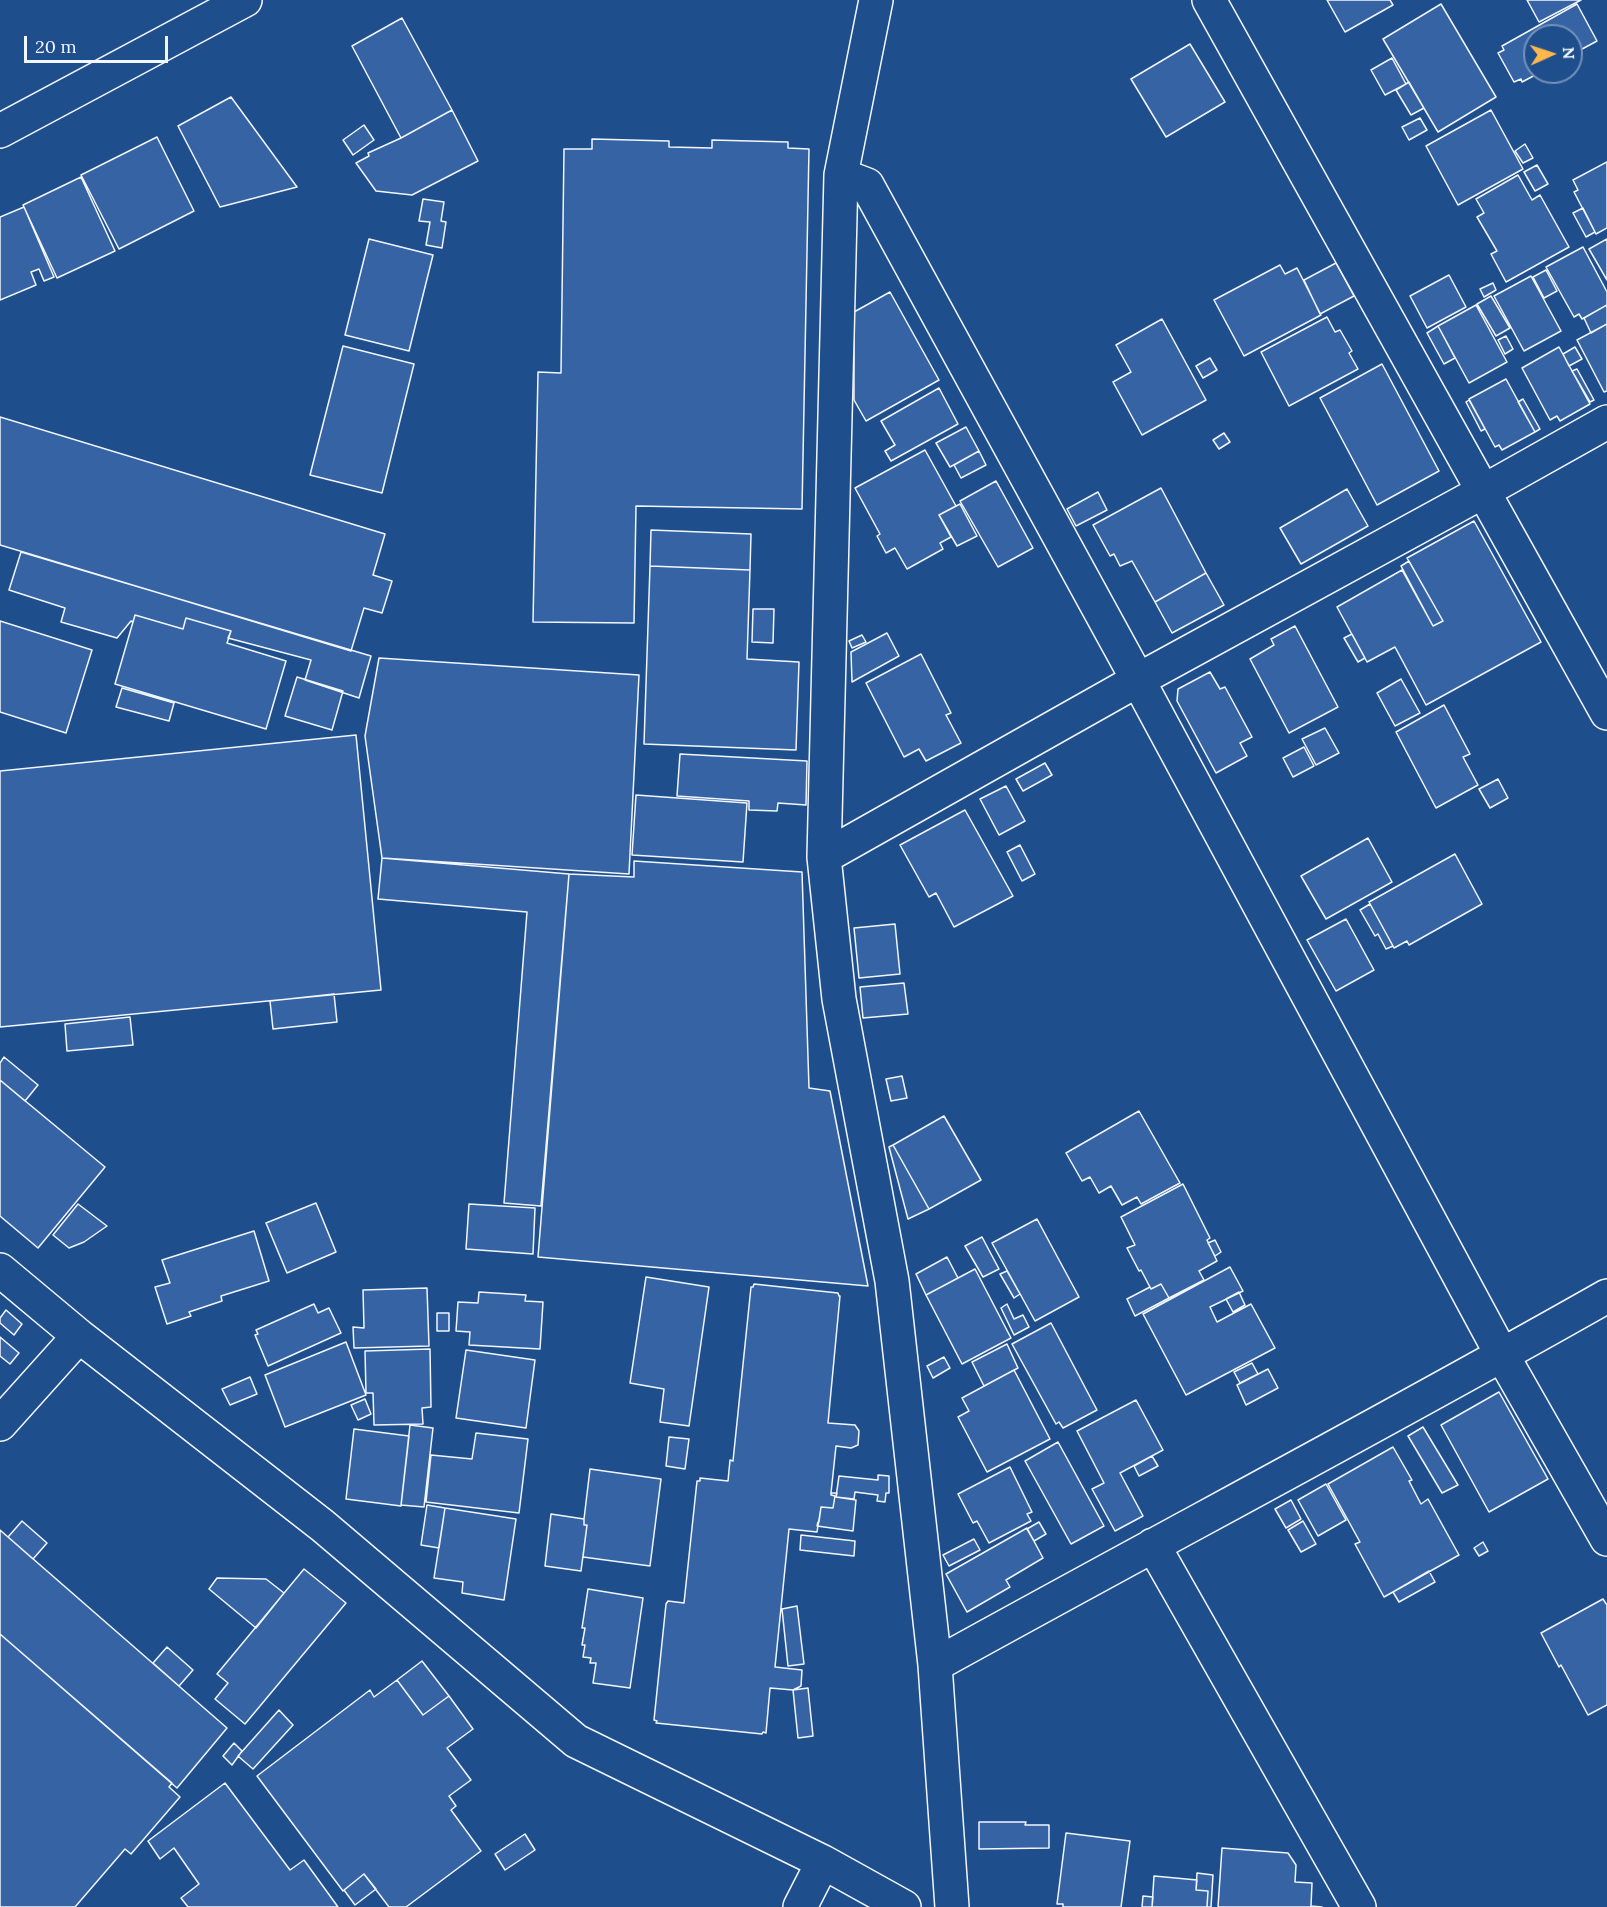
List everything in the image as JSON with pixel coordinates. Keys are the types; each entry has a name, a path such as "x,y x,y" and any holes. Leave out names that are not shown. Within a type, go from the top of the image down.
{"street":[{"path":"0,131 245,0"},
{"path":"876,0 841,176 824,857 839,999 892,1281 935,1665 952,1907"},
{"path":"1209,0 1607,713"},
{"path":"841,176 867,185 1502,1355 1607,1539"},
{"path":"824,857 1607,422"},
{"path":"0,1270 79,1336 323,1526 576,1741 823,1862 904,1907"},
{"path":"935,1665 1607,1296"},
{"path":"0,1424 79,1336"},
{"path":"1153,1545 1359,1907"},
{"path":"800,1907 823,1862"}],"building":[{"path":"1327,0 1390,0 1393,5 1345,32"},
{"path":"1527,0 1581,0 1539,22"},
{"path":"1441,4 1496,97 1438,132 1383,39"},
{"path":"1577,4 1597,41 1583,49 1583,24 1541,24"},
{"path":"402,18 452,110 401,138 352,46"},
{"path":"1523,34 1523,81 1521,79 1514,82 1498,53 1504,50 1502,46"},
{"path":"1190,44 1225,102 1166,137 1131,79"},
{"path":"1392,58 1406,84 1385,95 1371,70"},
{"path":"1409,82 1424,108 1411,115 1396,90"},
{"path":"231,97 297,187 220,207 178,126"},
{"path":"452,110 478,161 412,195 376,191 356,163 369,156 368,153"},
{"path":"1491,110 1523,169 1458,205 1426,146"},
{"path":"1420,118 1427,130 1409,140 1402,127"},
{"path":"364,125 374,140 353,155 343,140"},
{"path":"157,137 194,211 119,249 81,175"},
{"path":"592,139 669,141 669,147 712,148 712,140 788,142 788,148 809,149 802,509 636,506 634,623 533,622 538,372 561,373 564,149 592,149"},
{"path":"1525,144 1533,158 1523,163 1515,151"},
{"path":"1607,162 1607,228 1596,234 1574,192 1578,190 1573,180"},
{"path":"1537,165 1548,184 1535,191 1524,172"},
{"path":"1518,175 1532,200 1540,195 1569,247 1506,282 1491,254 1497,251 1477,217 1484,213 1476,199"},
{"path":"81,177 115,251 57,278 23,205"},
{"path":"423,199 444,202 441,221 446,222 442,248 426,245 430,222 419,221"},
{"path":"24,207 54,277 44,281 39,269 31,272 36,285 0,300 0,217"},
{"path":"1583,208 1595,232 1586,237 1573,213"},
{"path":"369,239 433,255 409,351 345,335"},
{"path":"1607,239 1607,280 1589,249"},
{"path":"1583,247 1607,292 1607,305 1582,319 1579,314 1574,317 1546,267"},
{"path":"1336,263 1354,296 1320,314 1304,280"},
{"path":"1280,265 1285,274 1297,268 1321,315 1244,356 1214,300"},
{"path":"1546,270 1557,291 1544,298 1533,277"},
{"path":"1449,275 1466,307 1427,328 1410,296"},
{"path":"1531,276 1561,331 1524,351 1494,296"},
{"path":"1493,283 1496,290 1484,297 1480,289"},
{"path":"890,292 939,380 866,421 854,400 854,312"},
{"path":"1491,296 1510,328 1496,336 1477,304"},
{"path":"1476,305 1507,362 1469,383 1438,326"},
{"path":"1607,305 1607,324 1591,333 1584,318"},
{"path":"1327,317 1335,332 1340,330 1352,351 1349,353 1358,369 1289,406 1261,352"},
{"path":"1162,319 1206,400 1142,435 1113,382 1131,372 1116,345"},
{"path":"1607,324 1607,391 1604,392 1577,340"},
{"path":"1438,326 1455,358 1444,364 1427,333"},
{"path":"1506,336 1513,349 1505,354 1498,340"},
{"path":"343,346 414,364 382,493 310,475"},
{"path":"1559,347 1590,404 1560,421 1557,416 1550,420 1522,368"},
{"path":"1575,347 1582,359 1569,366 1563,354"},
{"path":"1210,358 1217,370 1203,378 1196,366"},
{"path":"1382,364 1439,471 1377,505 1320,398"},
{"path":"1577,369 1594,400 1590,402 1572,371"},
{"path":"1506,379 1535,432 1502,450 1499,445 1495,447 1469,399"},
{"path":"939,388 958,424 891,461 885,451 895,445 881,421"},
{"path":"1523,399 1540,429 1535,432 1518,402"},
{"path":"1469,400 1485,429 1481,431 1466,402"},
{"path":"0,417 385,534 373,575 392,581 382,613 364,608 351,651 0,545"},
{"path":"966,427 979,451 950,467 936,443"},
{"path":"1224,433 1230,442 1219,449 1213,440"},
{"path":"925,450 956,506 939,515 951,537 940,543 943,549 907,569 895,548 886,553 877,536 880,534 855,488"},
{"path":"979,451 986,465 961,478 954,465"},
{"path":"996,481 1033,548 998,567 960,501"},
{"path":"1161,488 1206,573 1155,602 1132,561 1120,566 1114,554 1110,556 1093,525"},
{"path":"1347,489 1368,526 1301,564 1280,528"},
{"path":"1098,492 1107,510 1076,526 1067,509"},
{"path":"960,504 977,536 957,546 939,515"},
{"path":"1474,521 1541,642 1426,705 1395,647 1367,662 1337,607 1402,570 1433,626 1443,621 1407,558"},
{"path":"651,530 751,534 750,570 650,566"},
{"path":"21,552 371,656 359,698 305,680 311,660 228,638 231,631 186,618 183,629 135,615 133,622 131,621 117,638 61,622 65,608 9,590"},
{"path":"1409,561 1443,621 1433,626 1401,566"},
{"path":"650,566 750,570 747,659 799,662 796,750 644,744"},
{"path":"1206,573 1224,605 1172,633 1155,602"},
{"path":"753,609 774,609 773,643 752,642"},
{"path":"135,615 183,629 186,618 231,631 227,643 286,661 266,729 115,684"},
{"path":"0,621 92,650 66,733 0,712"},
{"path":"1295,626 1338,707 1289,733 1250,659 1274,645 1271,639"},
{"path":"887,633 899,656 852,682 851,652"},
{"path":"1352,634 1365,658 1358,662 1344,638"},
{"path":"862,635 866,642 852,648 849,641"},
{"path":"921,654 951,713 946,715 961,743 926,761 919,749 904,757 866,683"},
{"path":"379,658 639,675 629,874 382,858 365,736"},
{"path":"1210,672 1220,689 1225,687 1252,737 1240,743 1247,756 1216,773 1177,701 1178,689"},
{"path":"297,677 343,691 332,730 285,716"},
{"path":"1401,679 1420,713 1395,726 1377,693"},
{"path":"122,688 174,703 169,721 116,707"},
{"path":"1444,705 1470,754 1463,757 1478,785 1436,808 1396,732"},
{"path":"1325,728 1339,753 1316,765 1302,739"},
{"path":"356,735 381,990 0,1027 0,771"},
{"path":"1304,747 1314,766 1293,777 1283,758"},
{"path":"680,754 807,761 806,805 778,803 777,811 749,810 749,801 677,796"},
{"path":"1045,763 1052,775 1023,791 1016,779"},
{"path":"1498,779 1508,798 1490,808 1479,789"},
{"path":"1006,786 1025,821 999,835 980,799"},
{"path":"636,795 747,803 743,862 632,855"},
{"path":"965,810 1013,896 954,927 936,893 929,897 900,845"},
{"path":"1368,838 1392,882 1326,919 1301,876"},
{"path":"1020,845 1035,874 1022,881 1007,852"},
{"path":"1455,854 1482,904 1409,945 1407,941 1394,948 1369,902"},
{"path":"382,858 569,874 541,1206 504,1203 527,912 378,899"},
{"path":"634,861 802,872 809,1088 830,1091 868,1286 538,1257 569,874 634,877"},
{"path":"1370,904 1393,946 1386,949 1378,934 1375,936 1360,910"},
{"path":"1346,919 1374,970 1336,991 1307,940"},
{"path":"895,924 900,974 859,978 854,928"},
{"path":"904,983 908,1014 863,1018 860,987"},
{"path":"334,994 337,1022 273,1029 270,1001"},
{"path":"130,1017 133,1045 67,1051 65,1024"},
{"path":"4,1057 38,1085 25,1101 0,1080 0,1063"},
{"path":"902,1076 907,1098 891,1101 886,1079"},
{"path":"0,1080 105,1167 38,1248 0,1216"},
{"path":"1139,1111 1180,1183 1141,1204 1137,1197 1122,1205 1111,1186 1099,1193 1090,1177 1082,1181 1066,1153"},
{"path":"944,1116 981,1180 929,1209 893,1145"},
{"path":"893,1145 929,1209 908,1219 889,1147"},
{"path":"1183,1184 1210,1238 1207,1240 1217,1261 1199,1271 1204,1280 1169,1298 1161,1284 1151,1289 1141,1270 1139,1271 1127,1248 1135,1245 1121,1217"},
{"path":"316,1203 336,1252 287,1273 266,1223"},
{"path":"78,1204 107,1226 84,1242 69,1248 53,1235"},
{"path":"469,1204 535,1208 533,1254 466,1249"},
{"path":"1037,1219 1079,1297 1035,1321 992,1243"},
{"path":"254,1231 269,1281 221,1296 222,1301 189,1312 191,1316 167,1324 155,1287 170,1283 162,1260"},
{"path":"982,1237 999,1269 983,1277 965,1246"},
{"path":"1215,1240 1221,1252 1215,1256 1208,1243"},
{"path":"947,1257 958,1278 926,1295 916,1274"},
{"path":"1230,1267 1243,1291 1210,1307 1217,1322 1251,1304 1275,1348 1186,1395 1143,1314"},
{"path":"975,1269 1011,1338 962,1364 926,1295"},
{"path":"1007,1271 1020,1294 1014,1298 1000,1274"},
{"path":"646,1277 709,1287 689,1426 660,1422 664,1389 630,1383"},
{"path":"754,1284 838,1293 840,1296 828,1423 855,1425 859,1431 858,1445 851,1448 836,1446 831,1493 835,1496 833,1508 821,1507 817,1532 789,1529 775,1667 802,1670 801,1686 793,1690 770,1688 766,1733 762,1734 656,1723 657,1721 654,1720 666,1604 668,1601 684,1603 697,1481 700,1481 700,1478 728,1481 730,1460 733,1461 751,1287"},
{"path":"1161,1284 1169,1298 1135,1316 1127,1299"},
{"path":"427,1288 429,1346 354,1348 353,1327 364,1328 363,1290"},
{"path":"479,1292 526,1295 525,1301 543,1302 540,1349 469,1345 470,1332 456,1331 458,1302 478,1303"},
{"path":"1239,1292 1245,1305 1233,1312 1226,1299"},
{"path":"314,1304 318,1313 329,1308 341,1333 268,1366 255,1335 258,1334 256,1330"},
{"path":"1007,1304 1014,1319 1023,1315 1029,1327 1014,1335 1001,1308"},
{"path":"6,1310 22,1324 14,1335 0,1323 0,1318"},
{"path":"437,1313 449,1313 449,1331 437,1331"},
{"path":"1051,1323 1097,1410 1063,1428 1059,1422 1056,1424 1012,1344"},
{"path":"0,1337 19,1353 10,1364 0,1356"},
{"path":"346,1342 366,1395 285,1427 265,1375"},
{"path":"1007,1344 1018,1368 984,1386 972,1362"},
{"path":"430,1349 431,1407 422,1408 423,1424 374,1425 373,1393 366,1393 365,1351"},
{"path":"466,1350 535,1360 526,1428 456,1418"},
{"path":"944,1357 950,1368 933,1378 927,1366"},
{"path":"1252,1363 1258,1374 1240,1383 1234,1372"},
{"path":"1268,1369 1278,1388 1246,1405 1237,1385"},
{"path":"1014,1370 1050,1439 987,1472 958,1417 969,1411 962,1398"},
{"path":"250,1377 257,1394 230,1405 222,1389"},
{"path":"1499,1392 1548,1479 1489,1512 1441,1425"},
{"path":"365,1399 371,1414 358,1420 351,1405"},
{"path":"1136,1400 1163,1450 1120,1473 1143,1516 1115,1531 1092,1489 1104,1483 1077,1431"},
{"path":"410,1425 433,1428 424,1507 401,1505"},
{"path":"1423,1427 1458,1485 1442,1493 1408,1436"},
{"path":"354,1429 409,1436 401,1506 346,1499"},
{"path":"476,1433 528,1439 519,1513 426,1502 431,1455 472,1459"},
{"path":"669,1437 689,1439 685,1469 666,1466"},
{"path":"1058,1442 1104,1526 1071,1544 1025,1461"},
{"path":"1393,1447 1412,1480 1409,1481 1421,1504 1428,1499 1459,1555 1384,1597 1355,1544 1360,1542 1328,1484"},
{"path":"1152,1456 1158,1466 1139,1476 1134,1466"},
{"path":"1010,1467 1032,1512 1027,1514 1031,1521 989,1543 977,1521 973,1523 958,1494"},
{"path":"590,1469 661,1479 650,1566 583,1557 587,1525 584,1525 584,1519"},
{"path":"878,1475 889,1476 889,1493 886,1493 885,1502 877,1501 878,1495 855,1492 854,1499 836,1497 839,1476 878,1480"},
{"path":"1326,1484 1346,1520 1318,1536 1298,1500"},
{"path":"831,1493 837,1493 836,1497 856,1500 853,1531 817,1526 821,1507 833,1508 835,1496"},
{"path":"1291,1500 1301,1519 1286,1528 1275,1509"},
{"path":"427,1505 445,1508 439,1548 421,1545"},
{"path":"445,1508 516,1519 504,1600 462,1593 463,1582 434,1578"},
{"path":"551,1514 584,1519 584,1525 587,1525 581,1571 545,1566"},
{"path":"22,1521 47,1543 33,1559 8,1537"},
{"path":"1303,1521 1316,1544 1301,1552 1288,1530"},
{"path":"1039,1522 1046,1534 1034,1541 1027,1529"},
{"path":"1027,1528 1043,1558 1006,1580 1010,1587 967,1612 946,1574"},
{"path":"0,1530 227,1728 177,1788 0,1634"},
{"path":"801,1535 855,1541 854,1556 800,1550"},
{"path":"974,1539 980,1550 949,1566 943,1555"},
{"path":"1483,1542 1488,1551 1479,1556 1474,1548"},
{"path":"304,1569 346,1603 245,1724 215,1699 228,1683 217,1674"},
{"path":"1429,1571 1435,1582 1399,1602 1393,1592"},
{"path":"217,1578 266,1579 284,1593 256,1628 209,1589"},
{"path":"588,1589 643,1598 630,1688 593,1683 596,1663 590,1663 591,1658 583,1657 585,1645 582,1645 585,1628 582,1628"},
{"path":"1603,1599 1607,1605 1607,1705 1588,1715 1541,1633"},
{"path":"797,1606 804,1664 788,1666 782,1609"},
{"path":"0,1634 172,1783 169,1787 180,1797 131,1854 125,1849 75,1907 0,1907"},
{"path":"167,1647 193,1670 179,1686 153,1663"},
{"path":"422,1661 449,1696 423,1715 397,1680"},
{"path":"397,1680 423,1715 449,1696 473,1729 447,1748 471,1780 449,1796 456,1806 451,1810 481,1851 406,1907 389,1907 364,1874 343,1891 257,1776 370,1690 374,1697"},
{"path":"808,1688 813,1736 798,1738 793,1690"},
{"path":"279,1710 293,1725 253,1769 238,1756"},
{"path":"234,1743 242,1751 232,1765 223,1756"},
{"path":"225,1783 290,1870 304,1860 338,1907 188,1907 181,1898 199,1884 174,1848 160,1859 148,1841"},
{"path":"979,1822 1026,1822 1025,1825 1049,1825 1049,1848 979,1849"},
{"path":"1066,1833 1130,1841 1121,1907 1063,1907 1063,1904 1057,1904"},
{"path":"525,1834 535,1850 505,1870 495,1854"},
{"path":"1222,1848 1288,1853 1296,1865 1295,1882 1312,1883 1311,1906 1322,1907 1218,1907"},
{"path":"1197,1873 1213,1875 1211,1907 1207,1907 1208,1891 1196,1890"},
{"path":"364,1874 376,1889 355,1905 344,1890"},
{"path":"1154,1876 1197,1880 1196,1890 1208,1891 1207,1907 1152,1907"},
{"path":"1143,1896 1153,1897 1152,1907 1142,1907"}]}
